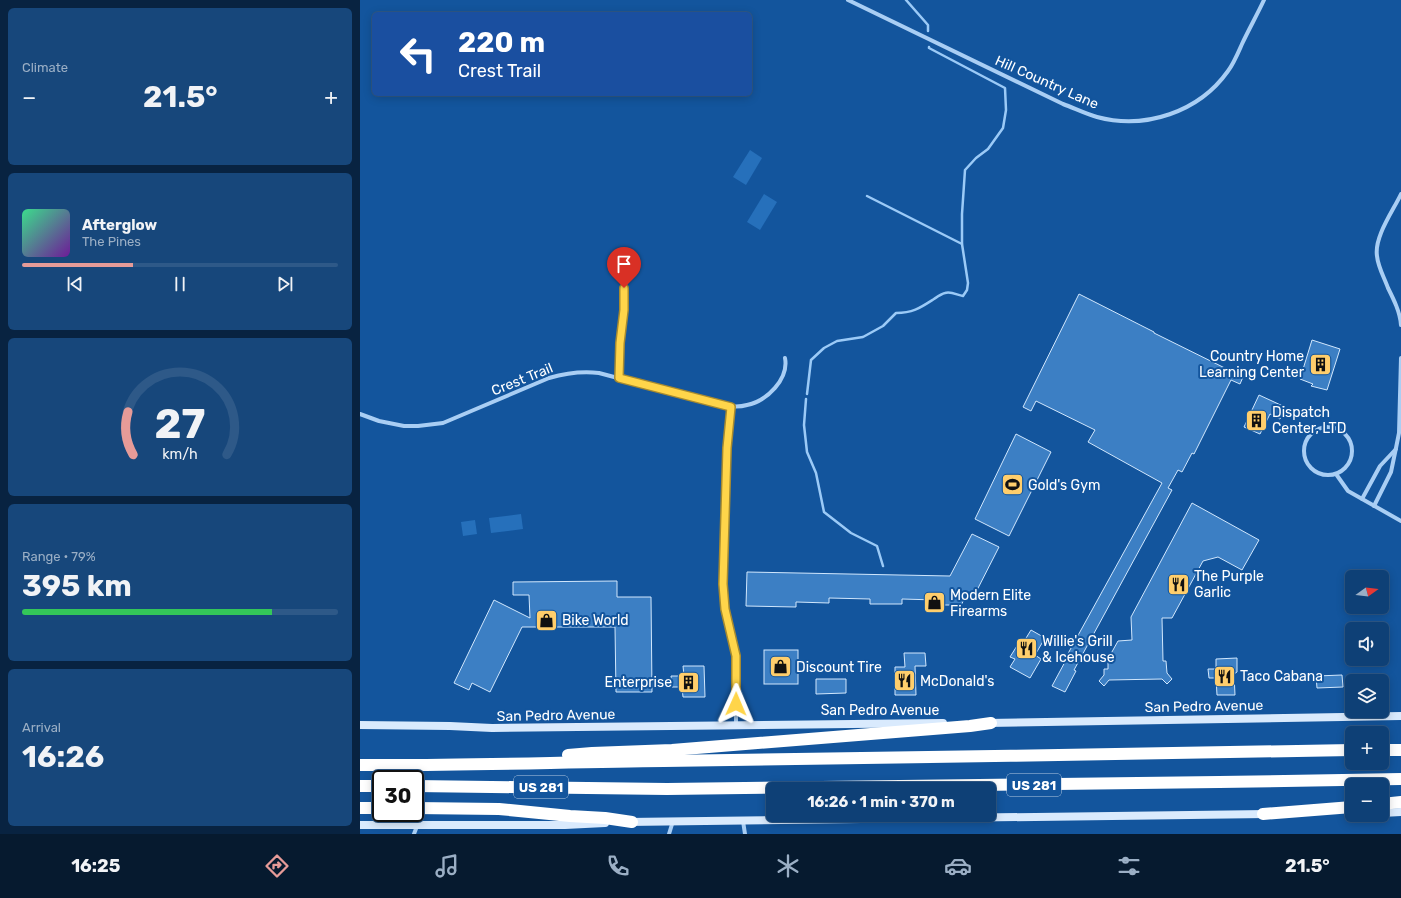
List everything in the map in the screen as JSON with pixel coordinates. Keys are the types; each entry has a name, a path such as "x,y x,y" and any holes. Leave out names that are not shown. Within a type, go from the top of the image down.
{"highway":[{"path":"455,765 592,753 672,750 759,744 991,723"},
{"name":"US 281","path":"360,765 455,765 1345,750"},
{"path":"1389,750 1401,750"},
{"name":"US 281","path":"424,786 667,789 1227,782 1401,778"},
{"path":"360,786 372,786"},
{"path":"1389,803 1401,802"},
{"path":"360,808 372,808"},
{"path":"424,808 499,809 605,818 632,822"},
{"path":"1263,814 1345,808"}],"main road":[{"name":"San Pedro Avenue","path":"360,725 492,728 991,723 1401,716"},
{"path":"1389,813 1401,812"},
{"path":"360,826 416,830 673,821 1345,813"}],"street":[{"name":"Hill Country Lane","path":"848,0 1063,104 1097,117 1114,120 1142,121 1190,106 1214,88 1233,63 1264,0"},
{"path":"1401,194 1379,238 1376,255 1379,267 1398,308 1401,325"},
{"path":"619,378 626,265"},
{"name":"Crest Trail","path":"360,414 379,421 404,426 443,423 459,418 559,375 574,372 598,373 731,407 748,405 764,397 775,387 785,369 785,358"},
{"path":"1374,506 1391,472 1399,433 1401,358"},
{"path":"731,407 727,448 723,584 725,609 736,656 736,725"},
{"path":"1328,426 1344,432 1349,439 1352,447 1352,455 1349,463 1343,470 1336,474 1328,476 1318,474 1307,465 1303,451 1304,443 1313,431 1328,426"},
{"path":"1362,499 1380,466 1396,448"},
{"path":"1336,474 1348,491 1401,521"},
{"path":"669,834 673,821"},
{"path":"743,821 745,834"}],"shaded area":[{"path":"750,150 762,158 746,185 733,177"},
{"path":"764,194 777,202 760,230 747,222"},
{"path":"521,514 523,529 491,533 489,518"},
{"path":"475,520 477,534 463,536 461,522"}],"building":[{"path":"1079,294 1243,377 1240,384 1231,380 1194,454 1192,453 1182,472 1178,470 1168,488 1172,490 1074,670 1076,671 1065,692 1052,686 1066,660 1065,659 1162,483 1088,442 1095,430 1036,401 1031,411 1023,407"},
{"name":"Country Home Learning Center","path":"1312,340 1340,349 1327,390 1311,386 1313,384 1300,379"},
{"path":"1259,395 1285,407 1280,419 1270,414 1260,434 1244,427"},
{"name":"Gold's Gym","path":"1016,434 1051,452 1009,536 975,519"},
{"path":"1192,503 1259,540 1242,570 1218,557 1203,561 1172,618 1162,618 1163,661 1166,661 1167,673 1172,679 1167,684 1162,679 1109,680 1104,686 1099,681 1104,675 1104,669 1108,669 1108,659 1118,641 1132,640 1131,617"},
{"path":"972,534 999,547 973,598 967,595 961,605 936,605 936,600 902,599 902,604 870,604 870,599 829,598 829,603 796,602 796,607 746,606 747,572 950,576"},
{"path":"617,581 617,597 651,597 652,692 616,692 615,627 522,627 490,692 472,683 469,690 454,683 494,600 530,618 529,595 513,595 513,582"},
{"name":"Willie's Grill & Icehouse","path":"1031,630 1045,638 1035,655 1041,659 1030,678 1010,667 1015,659 1010,657 1020,641 1023,643"},
{"name":"Discount Tire","path":"764,650 798,650 798,684 764,684"},
{"name":"McDonald's","path":"904,653 925,653 926,666 915,666 916,695 895,695 895,667 905,667"},
{"name":"Taco Cabana","path":"1237,658 1237,672 1234,674 1235,695 1217,695 1216,678 1209,678 1208,669 1216,669 1216,659"},
{"name":"Enterprise","path":"683,666 704,666 705,697 683,697 682,687 672,687 671,676 684,676"},
{"path":"1342,675 1343,687 1317,688 1316,676"},
{"path":"816,679 846,679 846,693 816,694"}],"waterway":[{"path":"906,0 928,25 928,31"},
{"path":"807,394 811,360 824,348 837,341 863,337 883,326 896,313 916,309 944,293 950,292 963,296 967,290 968,283 962,244 962,214 965,170 976,158 988,149 1003,128 1006,110 1005,88 929,47"},
{"path":"867,196 962,244"},
{"path":"806,399 804,425 807,452 816,473 824,512 851,533 877,546 883,566"}],"place":[{"name":"Country Home Learning Center","path":"1320,364"},
{"name":"Dispatch Center, LTD","path":"1257,420"},
{"name":"Gold's Gym","path":"1013,485"},
{"name":"The Purple Garlic","path":"1178,584"},
{"name":"Modern Elite Firearms","path":"934,603"},
{"name":"Bike World","path":"547,620"},
{"name":"Willie's Grill & Icehouse","path":"1027,649"},
{"name":"Discount Tire","path":"781,667"},
{"name":"Taco Cabana","path":"1225,676"},
{"name":"McDonald's","path":"905,681"},
{"name":"Enterprise","path":"688,682"}],"route":[{"path":"624,288 624,310 620,343 619,378 731,407 727,448 723,597 736,656 736,704"}]}
